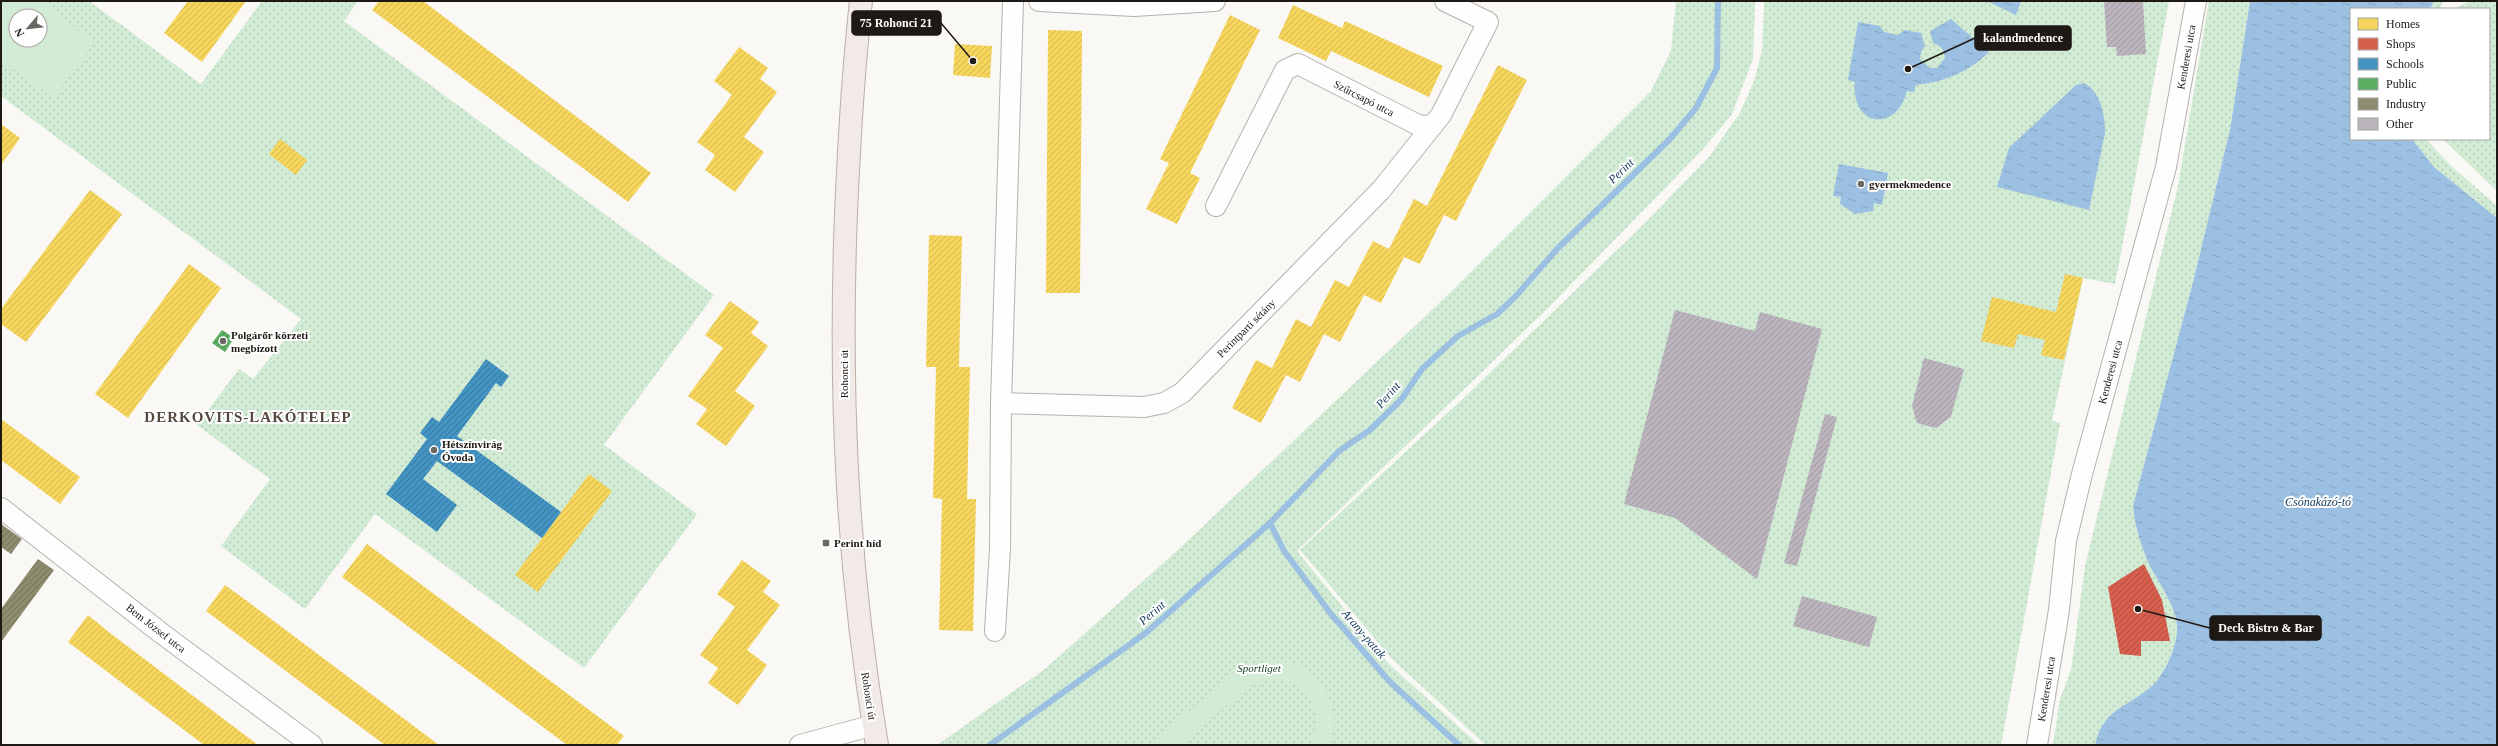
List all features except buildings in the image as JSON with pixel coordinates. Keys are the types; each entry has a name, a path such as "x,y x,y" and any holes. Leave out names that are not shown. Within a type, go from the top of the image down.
{"main road":[{"name":"Rohonci út","path":"861,1 848,161 844,276 843,391 847,497 864,664 875,735"}],"street":[{"path":"995,631 1000,549 1002,404 1013,1"},
{"path":"1039,1 1134,6 1215,1"},
{"path":"1433,125 1441,115 1488,22 1445,1"},
{"name":"Kenderesi utca","path":"2037,745 2059,610 2066,541 2082,474 2166,167 2196,1"},
{"name":"Szűrcsapó utca","path":"1216,206 1285,70 1298,64 1420,126 1433,125"},
{"name":"Perintparti sétány","path":"1002,404 1144,407 1164,403 1182,393 1381,190 1433,125"},
{"name":"Bem József utca","path":"1,508 88,573 161,633 312,745"},
{"path":"800,745 875,735"}],"green space":[{"path":"1,1 89,1 201,84 262,1 358,1 344,21 714,295 604,445 697,514 584,668 375,514 305,609 221,546 270,479 197,425 239,369 253,379 301,319 1,96"},
{"path":"1,1 40,1 95,42 53,98 1,60"},
{"name":"Sportliget","path":"1676,1 1755,1 1753,59 1732,114 1705,147 1549,307 1297,551 1390,665 1479,745 937,745 1045,669 1180,548 1454,289 1651,91 1671,51"},
{"path":"1764,1 2169,1 2115,284 2083,278 2052,421 2060,423 2001,745 1486,745 1393,660 1300,550 1469,393 1641,227 1709,157 1740,113 1754,81 1762,51"},
{"path":"2209,1 2250,1 2230,130 2192,286 2133,506 2140,541 2145,555 2167,595 2175,614 2177,622 2176,638 2169,660 2157,681 2143,693 2110,716 2104,723 2095,745 2053,745 2060,699 2071,670 2085,566 2178,186"},
{"path":"2434,1 2443,1 2440,8 2430,8"},
{"path":"2493,1 2497,3 2497,191 2444,140 2490,140 2490,8 2456,8 2468,2"},
{"path":"2413,140 2427,140 2450,165 2497,206 2497,218 2434,167"},
{"name":"Sportliget","path":"1275,661 1293,663 1304,669 1322,687 1332,709 1334,721 1333,733 1328,745 1309,745 1313,738 1317,719 1312,701 1302,688 1283,679 1266,680 1249,687 1179,745 1148,745 1242,667"}],"water":[{"path":"1987,1 2021,1 2016,15"},
{"name":"Csónakázó-tó","path":"2250,1 2434,1 2430,8 2350,8 2350,140 2413,140 2434,167 2497,218 2497,745 2095,745 2104,723 2110,716 2143,693 2157,681 2169,660 2176,638 2177,622 2175,614 2167,595 2145,555 2140,541 2133,506 2192,286 2230,130"},
{"path":"1951,19 1989,52 1973,65 1956,75 1926,84 1916,85 1914,92 1907,91 1901,105 1894,114 1884,119 1875,119 1866,116 1859,108 1855,97 1855,82 1848,80 1858,22 1880,26 1884,32 1898,35 1905,30 1921,33 1925,46 1921,52 1920,59 1930,68 1937,68 1945,58 1945,55 1942,48 1933,43 1930,31"},
{"path":"2084,83 2090,87 2098,98 2103,112 2105,126 2105,133 2089,210 1997,187 2009,148 2076,85"},
{"name":"gyermekmedence","path":"1839,164 1888,173 1882,205 1874,203 1873,211 1855,214 1840,204 1841,197 1833,196"}],"waterway":[{"name":"Perint","path":"990,745 1147,632 1270,523 1339,451 1370,430 1401,400 1422,369 1458,336 1497,314 1515,297 1558,248 1669,140 1696,108 1717,68 1718,1"},
{"name":"Arany-patak","path":"1270,523 1284,551 1331,614 1390,682 1459,745"}],"place":[{"name":"75 Rohonci 21","path":"973,61"},
{"name":"kalandmedence","path":"1908,69"},
{"name":"gyermekmedence","path":"1861,184"},
{"name":"Polgárőr körzeti megbízott","path":"223,341"},
{"name":"Hétszínvirág Óvoda","path":"434,450"},
{"name":"Perint híd","path":"826,543"},
{"name":"Deck Bistro & Bar","path":"2138,609"}],"district":[{"name":"DERKOVITS-LAKÓTELEP","path":"248,417"}]}
